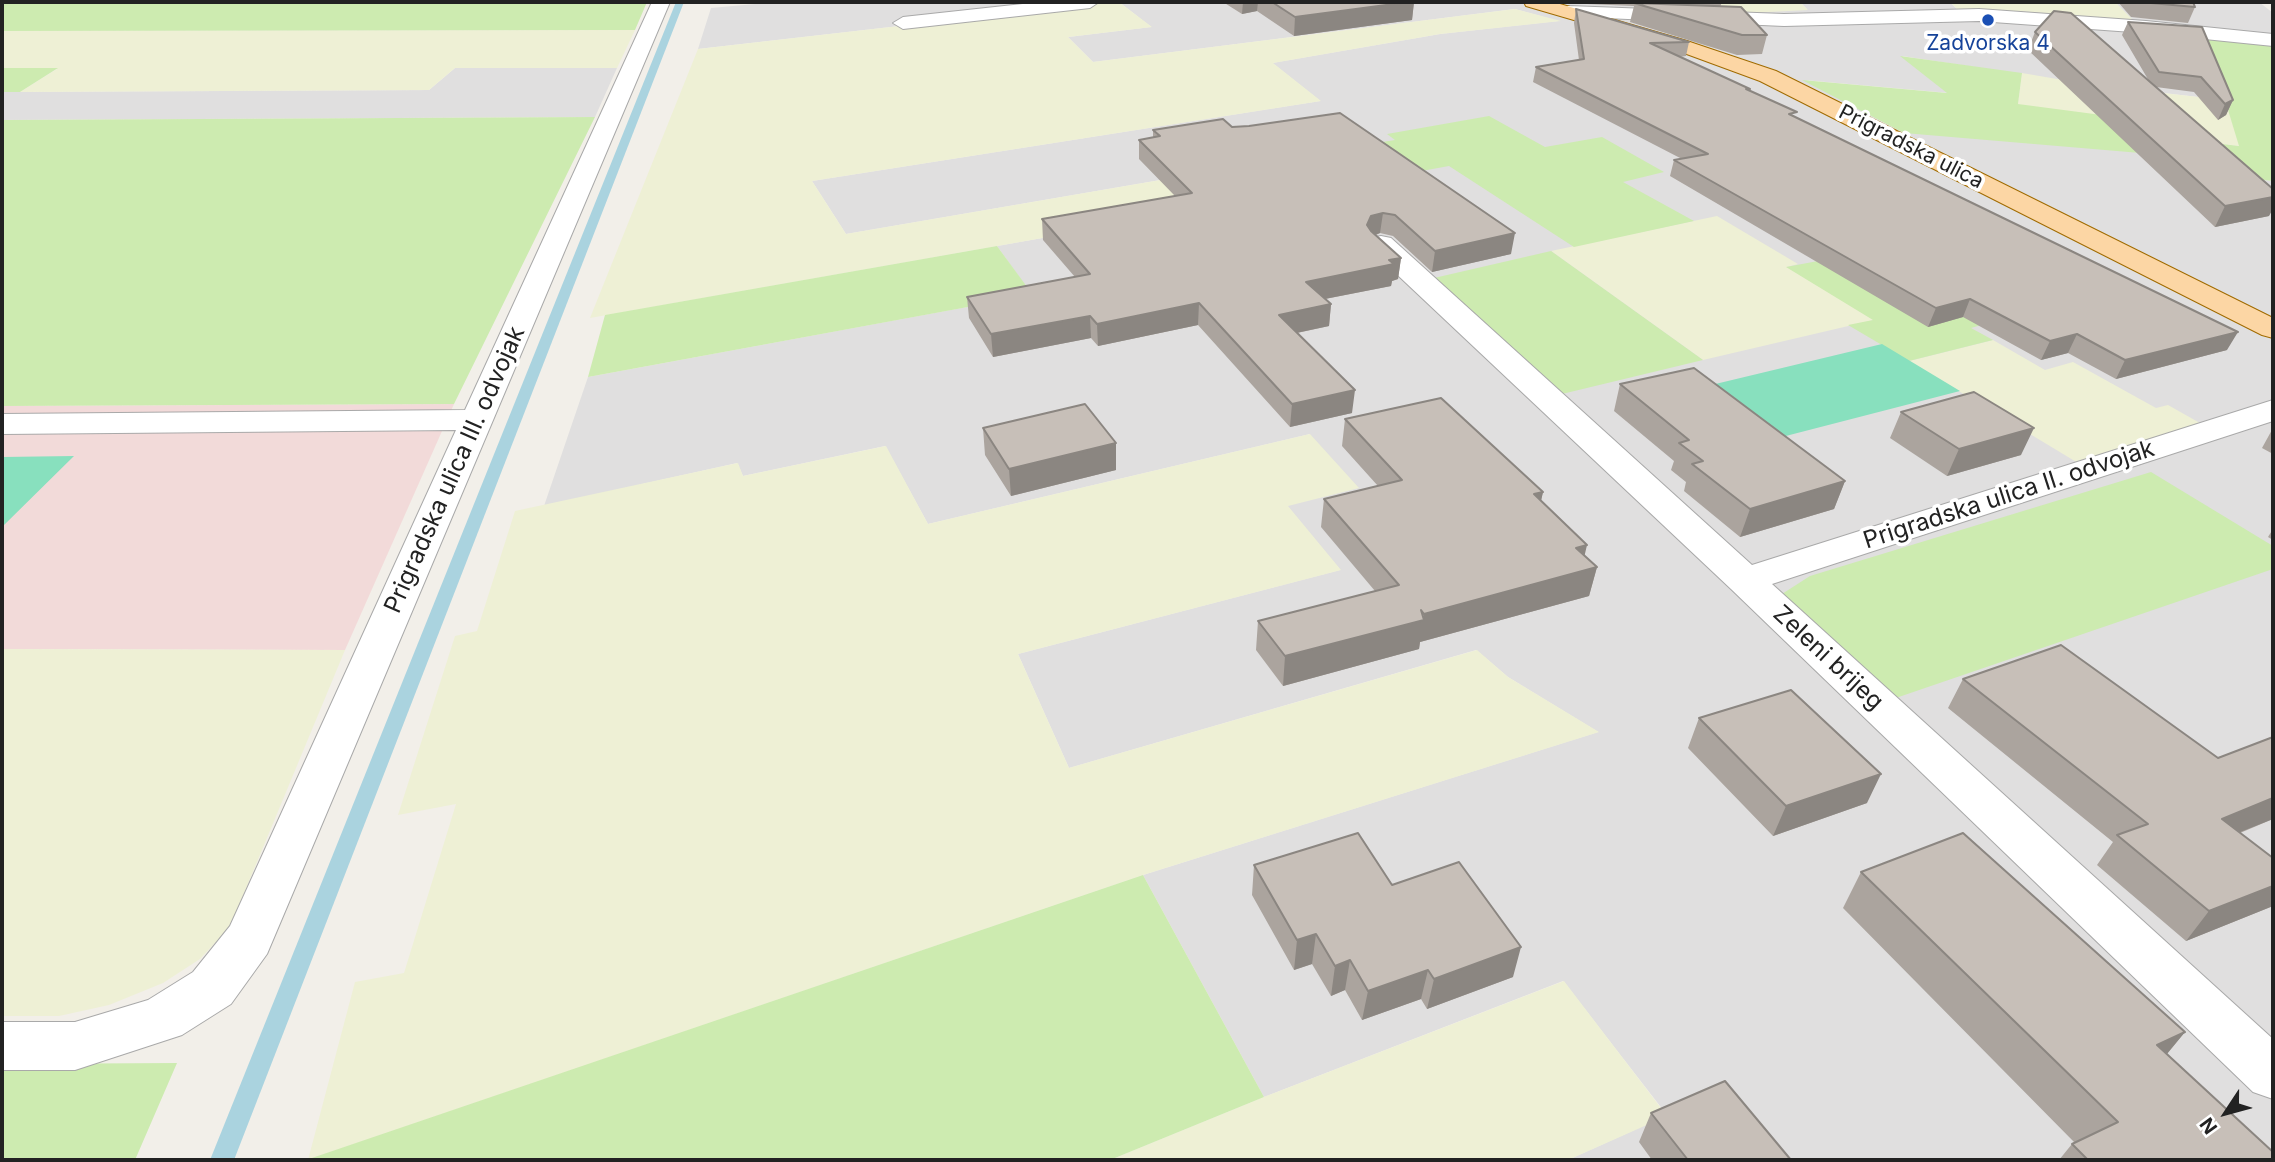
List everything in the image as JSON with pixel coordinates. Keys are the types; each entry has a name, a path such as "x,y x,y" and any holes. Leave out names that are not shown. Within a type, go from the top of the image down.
{"main road":[{"name":"Prigradska ulica","path":"1533,2 1727,60 1809,96 2273,329"},
{"path":"1680,44 1668,27 1672,21 1684,17"}],"street":[{"name":"Prigradska ulica III. odvojak","path":"2,1046 75,1046 163,1019 212,988 249,939 661,2"},
{"path":"903,23 1090,2"},
{"path":"1568,12 1784,20 1979,15 2134,26 2273,40"},
{"name":"Zeleni brijeg","path":"1381,244 2273,1074"},
{"name":"Prigradska ulica II. odvojak","path":"1745,580 2273,410"},
{"path":"2,424 477,420"}],"shaded area":[{"path":"777,2 1110,2 698,49 711,8"},
{"path":"1119,2 1717,2 1807,9 1800,2 1950,2 1957,9 2132,20 2115,2 2259,2 2273,13 2273,46 2195,38 2225,100 2092,85 1902,56 1949,93 1804,80 2223,160 2244,178 2273,181 2273,1160 1568,1160 1667,1115 1563,981 1264,1097 1143,875 1598,732 1508,677 1476,650 1069,768 1018,654 1340,570 1287,506 1310,434 928,524 885,446 743,476 737,463 544,506 588,377 1032,295 997,246 1414,172 1376,143 846,234 812,181 1320,101 1272,63 1440,34 1558,21 1515,9 1093,62 1068,37 1151,27"},
{"path":"455,68 617,68 595,117 2,120 2,92 429,90"},
{"path":"454,404 345,650 2,649 2,406"}],"green space":[{"path":"2,2 647,2 635,30 2,31"},
{"path":"1119,2 1152,27 1068,37 1093,62 1515,9 1561,21 1440,34 1273,63 1321,101 812,181 846,234 1376,143 1416,172 590,318 698,49"},
{"path":"1717,2 1800,2 1808,10 1728,14"},
{"path":"1950,2 2115,2 2133,20 1957,9"},
{"path":"635,30 617,68 455,68 429,90 20,92 57,69 2,68 2,31"},
{"path":"2194,38 2273,46 2273,181 2244,178 2223,160 1904,133 1802,80 1947,93 1900,56 2022,73 2018,104 2132,119 2139,134 2239,146 2225,100"},
{"path":"2,68 58,68 20,92 2,92"},
{"path":"2022,73 2092,85 2225,100 2240,146 2139,134 2018,104"},
{"path":"1489,116 1545,147 1602,137 1664,172 1623,182 1694,221 1574,247 1449,166 1416,172 1376,143 1395,140 1387,134"},
{"path":"595,117 454,404 2,406 2,120"},
{"path":"1717,216 1798,264 1787,267 1874,320 1703,360 1551,251"},
{"path":"997,246 1033,295 588,377 605,315"},
{"path":"1551,251 1703,360 1562,394 1434,278"},
{"path":"1866,252 2009,317 1971,328 1993,340 1909,361 1848,325 1873,320 1786,267"},
{"path":"1993,340 2045,370 2073,362 2156,408 2168,405 2207,427 2078,463 1909,361"},
{"path":"1882,344 1960,391 1778,438 1707,386"},
{"path":"1310,434 1359,488 1288,506 1341,570 1018,654 1069,768 1477,650 1508,677 1599,732 1143,875 308,1160 355,982 404,973 456,804 398,815 455,636 477,631 515,511 738,463 743,476 886,446 928,524"},
{"path":"74,456 2,527 2,457"},
{"path":"2151,472 2273,546 2273,569 1890,700 1782,594 1810,576"},
{"path":"2,649 345,650 230,927 200,959 163,983 109,1005 59,1016 2,1016"},
{"path":"1143,875 1264,1097 1110,1160 306,1160"},
{"path":"1564,981 1667,1116 1568,1160 1110,1160 1264,1097"},
{"path":"177,1063 135,1160 2,1160 2,1064"}],"building":[{"path":"1272,2 1409,2 1295,17"},
{"path":"2140,2 2193,2 2195,7"},
{"path":"1634,3 1741,7 1767,35 1742,35"},
{"path":"1576,9 1689,42 1650,43 1797,112 1789,114 2238,332 2125,360 2077,334 2050,341 1970,299 1936,308 1674,160 1708,154 1536,67 1584,59"},
{"path":"2054,11 2071,13 2273,189 2273,197 2225,206 2035,32"},
{"path":"2128,22 2202,27 2233,100 2225,104 2201,77 2159,72"},
{"path":"1340,113 1515,233 1435,251 1395,215 1383,213 1371,216 1367,225 1371,231 1401,258 1389,260 1394,264 1306,282 1331,304 1279,315 1355,390 1292,404 1199,303 1097,324 1090,316 991,334 967,297 1090,274 1042,219 1192,193 1139,140 1160,136 1153,130 1223,119 1232,127 1249,126"},
{"path":"1694,368 1845,481 1750,509 1692,464 1703,461 1679,443 1689,440 1620,384"},
{"path":"1974,392 2034,428 1959,449 1901,412"},
{"path":"1441,398 1543,492 1534,494 1587,545 1576,548 1597,567 1424,614 1421,610 1424,620 1285,656 1258,621 1399,585 1324,499 1402,480 1345,419"},
{"path":"1085,404 1116,443 1009,469 983,428"},
{"path":"2061,645 2218,758 2273,737 2273,798 2222,819 2273,858 2273,886 2209,911 2117,835 2148,824 1963,679"},
{"path":"1791,690 1881,774 1786,806 1699,718"},
{"path":"1358,833 1392,885 1459,862 1521,947 1434,979 1428,970 1368,991 1350,960 1335,966 1316,934 1297,940 1254,865"},
{"path":"1963,833 2185,1032 2157,1045 2273,1152 2273,1160 2088,1160 2072,1144 2118,1122 1861,872"},
{"path":"1725,1081 1791,1160 1688,1160 1651,1113"}],"waterway":[{"path":"222,1160 680,2"}],"place":[{"name":"Zadvorska 4","path":"1988,20"}]}
